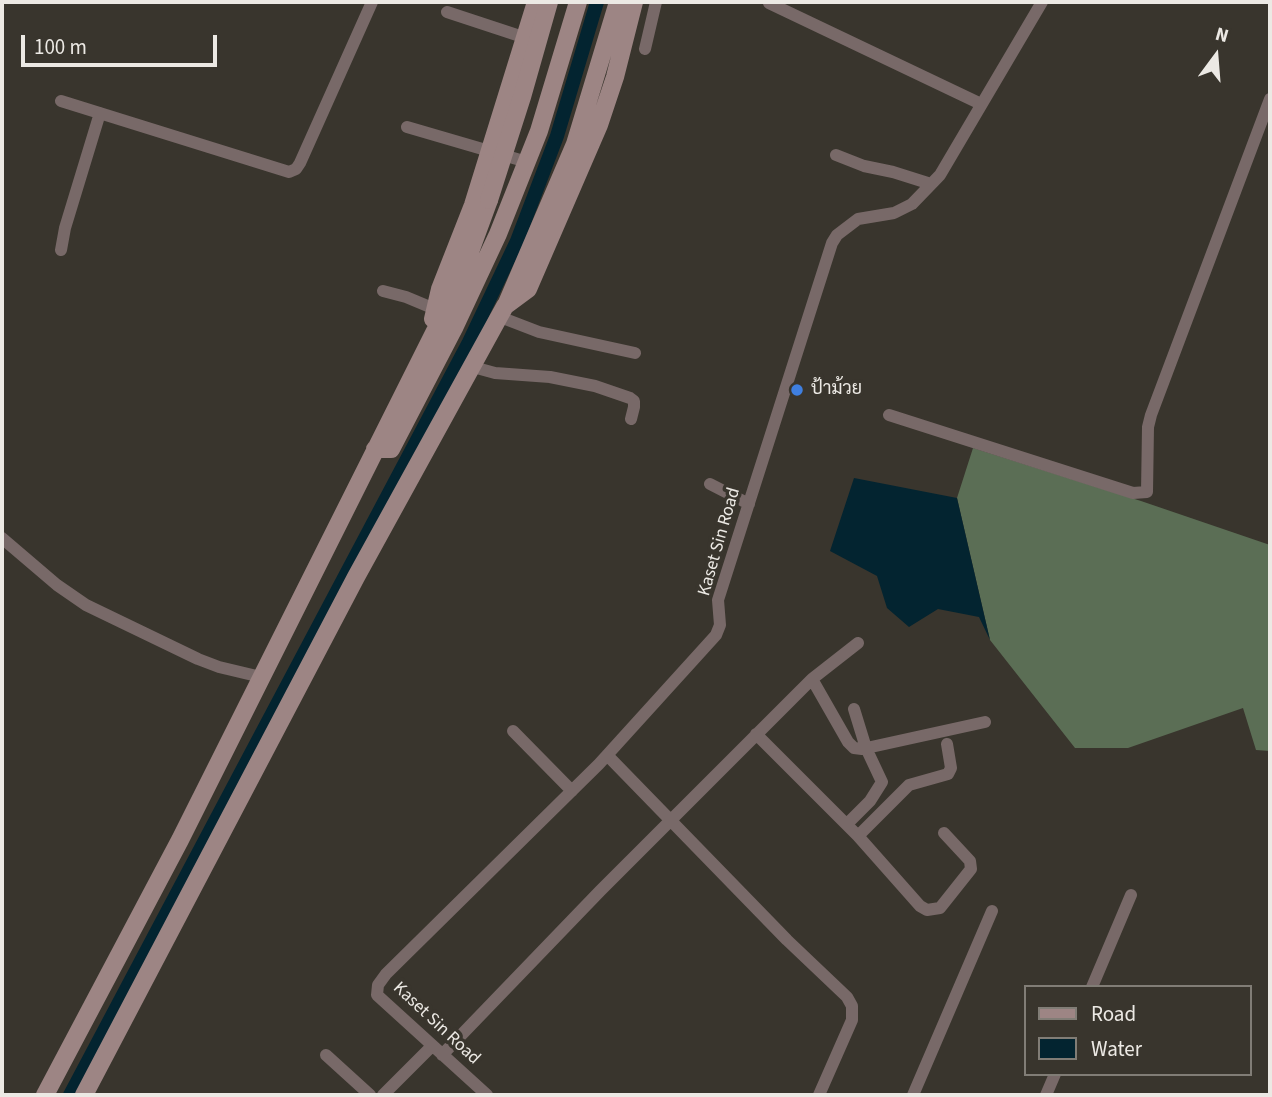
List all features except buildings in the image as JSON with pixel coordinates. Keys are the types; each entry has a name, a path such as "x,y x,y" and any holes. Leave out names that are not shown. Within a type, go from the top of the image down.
{"street":[{"path":"61,101 289,172 296,169 300,163 372,2"},
{"path":"45,1095 180,840 432,336 439,311 440,289 491,152 537,2"},
{"path":"439,311 467,262 522,97 549,2"},
{"path":"375,449 391,449 430,376 498,234 527,162 578,2"},
{"path":"84,1095 356,577 503,312 575,144 618,2"},
{"path":"503,312 528,289 599,125 615,77 634,2"},
{"path":"645,49 656,2"},
{"name":"Kaset Sin Road","path":"486,1095 377,995 378,985 607,755 716,635 720,625 718,600 832,243 837,235 858,219 894,213 912,204 940,175 1041,2"},
{"path":"769,3 981,104"},
{"path":"447,12 526,38"},
{"path":"889,415 1133,493 1147,492 1148,426 1151,415 1270,99"},
{"path":"61,250 65,228 100,113"},
{"path":"407,127 527,162"},
{"path":"836,155 864,166 931,184"},
{"path":"383,291 439,311"},
{"path":"503,312 539,332 635,353"},
{"path":"473,367 495,373 570,380 607,390 634,401 631,419"},
{"path":"710,484 750,504"},
{"path":"2,538 57,585 86,605 198,659 261,677"},
{"path":"442,1055 756,734 813,679 858,643"},
{"path":"813,679 854,748 866,748 985,722"},
{"path":"847,824 870,801 882,782 866,748 854,709"},
{"path":"513,731 572,791"},
{"path":"756,734 847,824 920,906 932,911 946,902 969,873 971,865 944,833"},
{"path":"858,836 909,785 948,774 951,768 947,744"},
{"path":"607,755 787,940 848,997 852,1006 852,1020 818,1095"},
{"path":"1093,985 1131,895"},
{"path":"913,1095 992,911"},
{"path":"383,1095 432,1046"},
{"path":"326,1055 370,1095"},
{"path":"1046,1095 1054,1076"}],"green space":[{"path":"973,448 1270,545 1270,751 1256,750 1243,708 1128,748 1075,748 990,640 957,498"}],"water":[{"path":"854,478 957,498 990,640 979,617 938,609 909,627 887,608 877,576 830,551"}],"waterway":[{"path":"70,1095 469,342 517,241 557,136 597,2"}],"place":[{"name":"ป้าม้วย","path":"797,390"}]}
